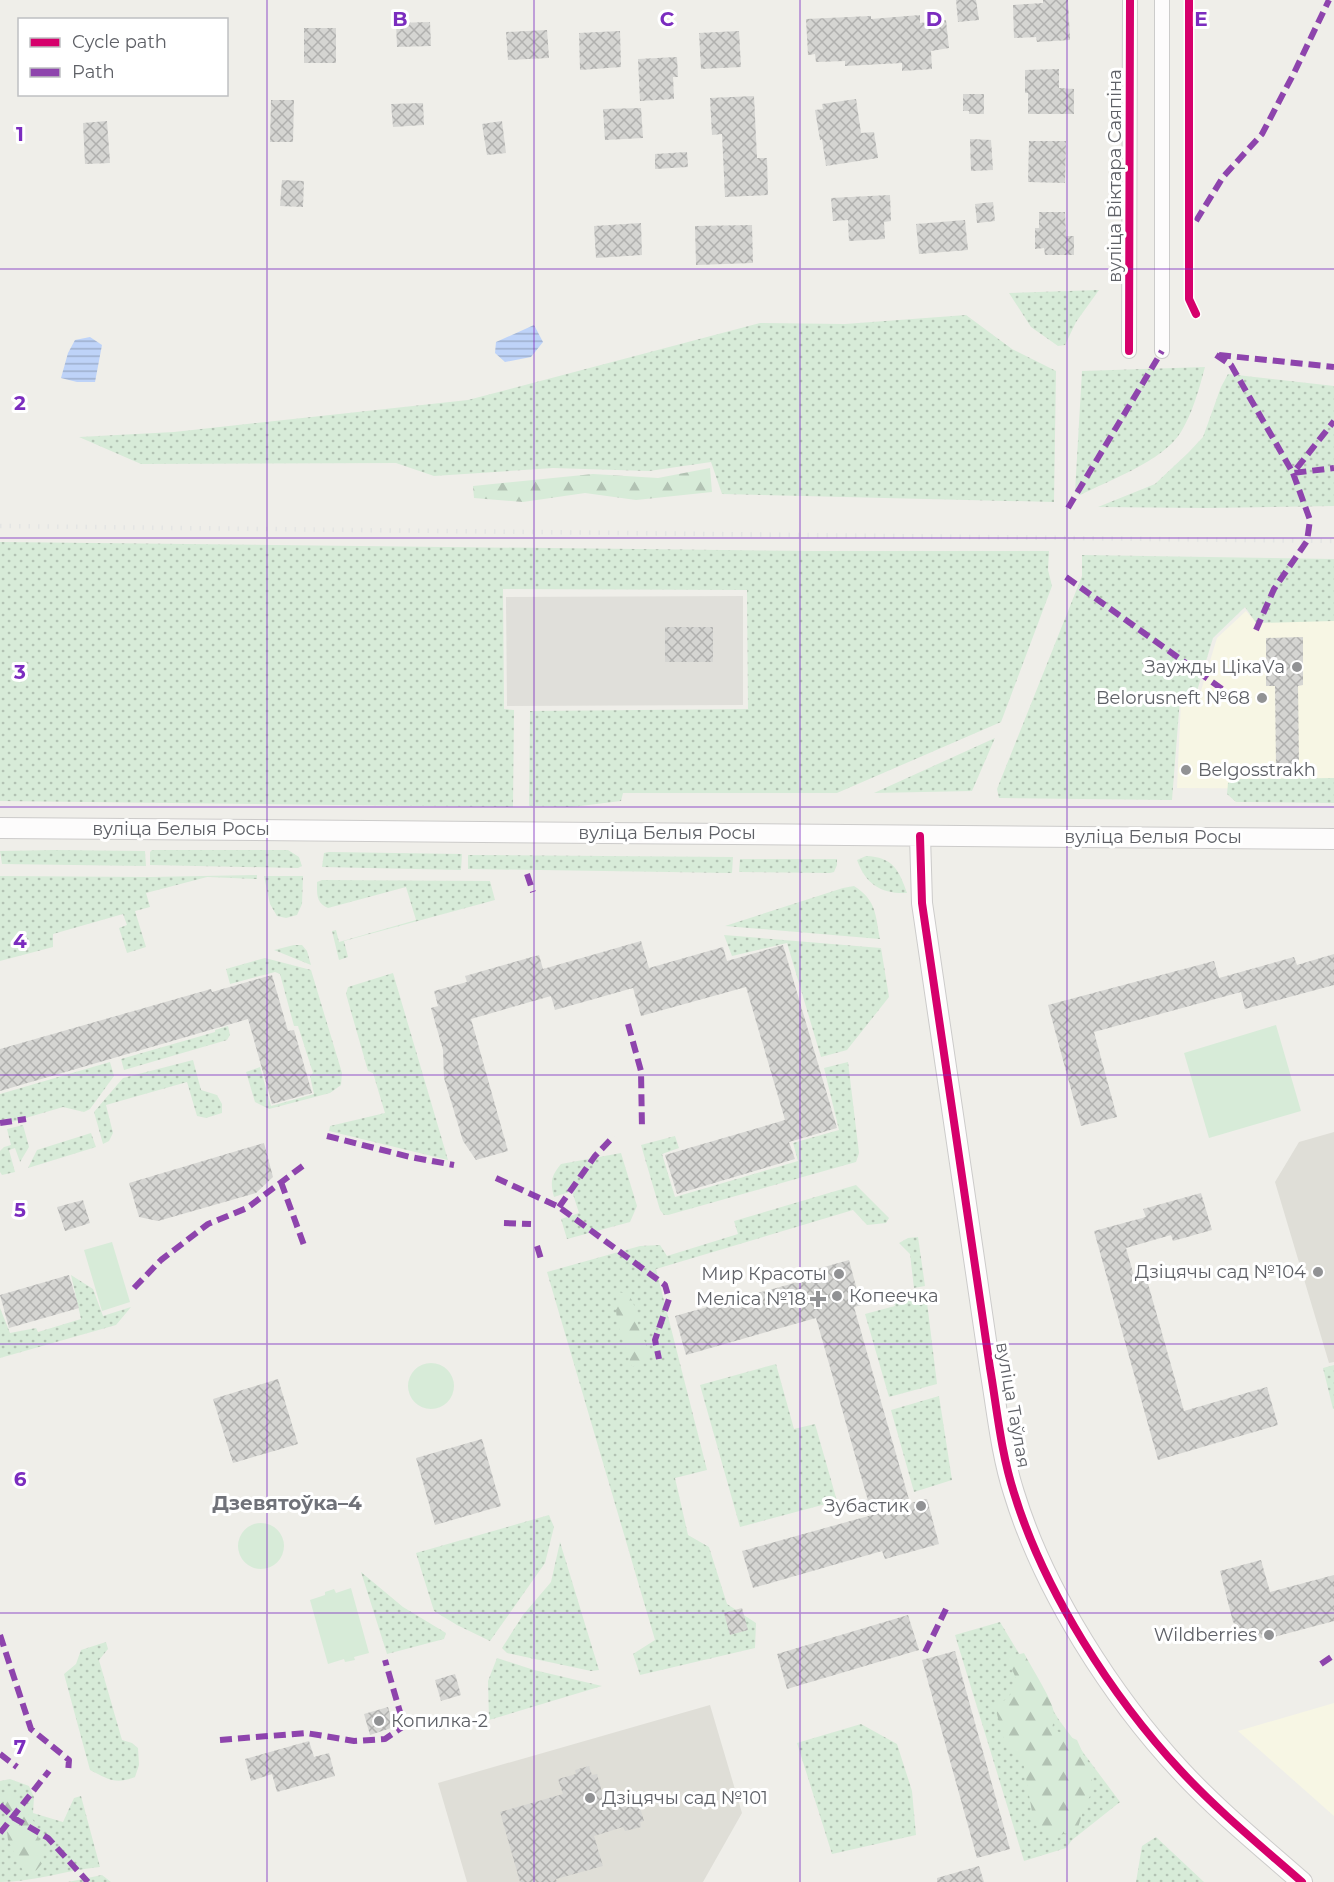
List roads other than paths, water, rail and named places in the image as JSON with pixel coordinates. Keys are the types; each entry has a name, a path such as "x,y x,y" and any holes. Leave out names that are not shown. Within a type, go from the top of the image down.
{"main road":[{"name":"вуліца Белыя Росы","path":"0,828 1334,839"},
{"name":"вуліца Таўлая","path":"920,836 921,903 946,1080 997,1411 1013,1492 1034,1548 1059,1599 1094,1656 1139,1721 1181,1772 1302,1882"}],"street":[{"name":"вуліца Віктара Саяпіна","path":"1129,351 1130,0"},
{"path":"1162,0 1162,351"}],"water":[{"path":"534,325 543,342 531,357 505,362 495,353 496,342"},
{"path":"90,337 102,345 95,382 77,382 61,378 68,353 75,340"}],"railway":[{"path":"0,526 1334,541"}],"place":[{"name":"Заужды ЦікаVа","path":"1297,667"},
{"name":"Belorusneft №68","path":"1262,698"},
{"name":"Belgosstrakh","path":"1186,770"},
{"name":"Дзіцячы сад №104","path":"1318,1272"},
{"name":"Мир Красоты","path":"839,1274"},
{"name":"Копеечка","path":"837,1296"},
{"name":"Меліса №18","path":"818,1299"},
{"name":"Зубастик","path":"921,1506"},
{"name":"Wildberries","path":"1269,1635"},
{"name":"Копилка-2","path":"379,1721"},
{"name":"Дзіцячы сад №101","path":"590,1798"}],"district":[{"name":"Дзевятоўка–4","path":"287,1503"}]}
